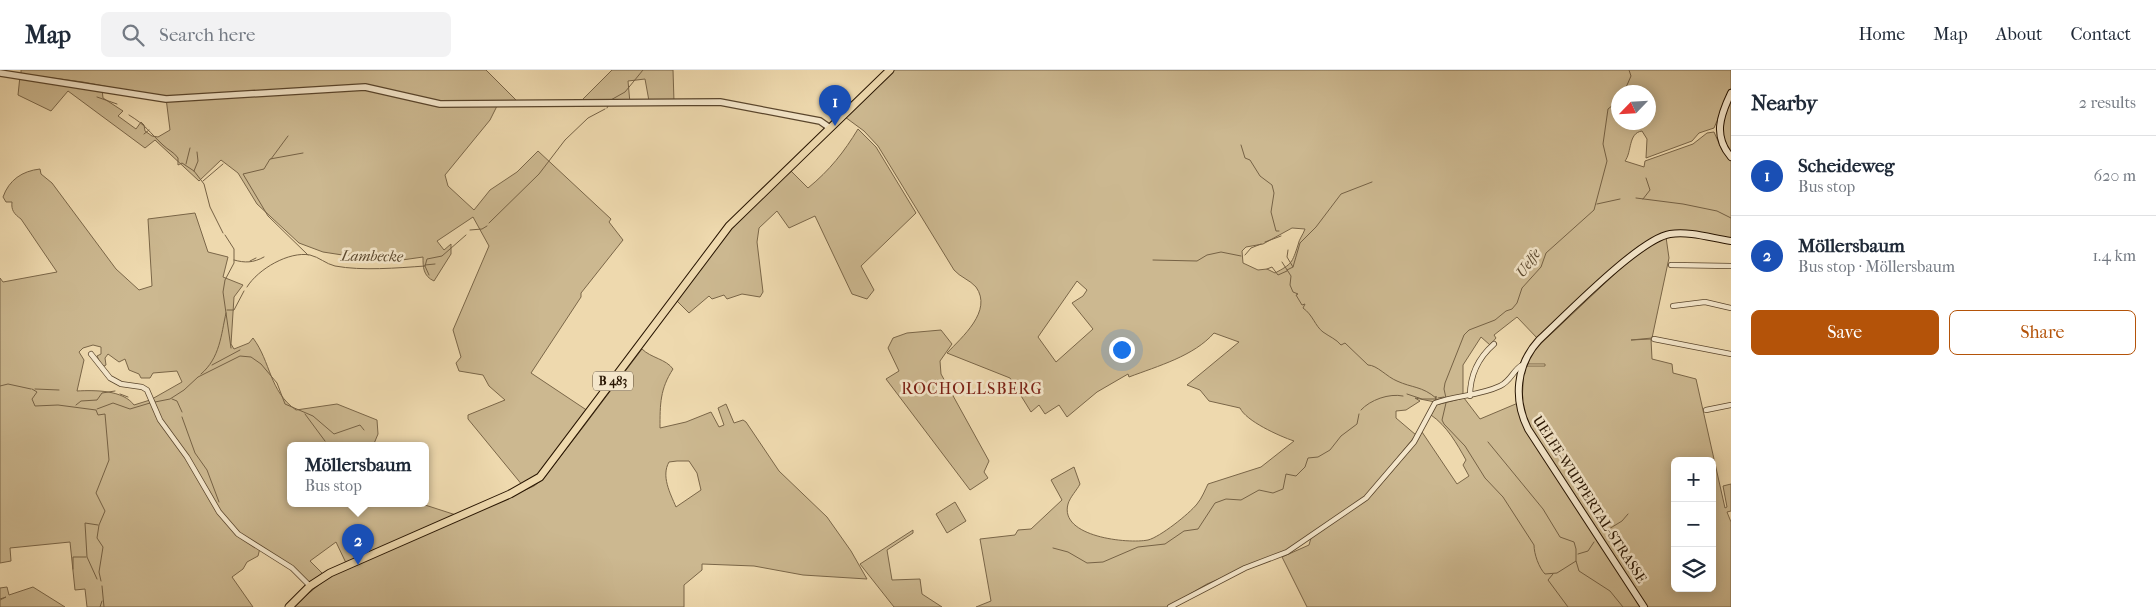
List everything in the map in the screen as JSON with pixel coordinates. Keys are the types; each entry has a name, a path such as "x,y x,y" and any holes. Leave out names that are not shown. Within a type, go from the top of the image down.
{"main road":[{"name":"B 483","path":"289,607 310,586 347,564 510,494 540,477 729,226 890,70"},
{"path":"1731,93 1721,116 1719,130 1722,143 1731,157"},
{"name":"UELFE-WUPPERTAL-STRASSE","path":"1644,607 1528,429 1520,403 1522,365 1527,354 1539,340 1623,263 1650,242 1666,235 1676,234 1731,241"}],"street":[{"path":"0,73 166,99 365,88 440,104 720,102 823,122 830,128"},
{"path":"1671,265 1731,266"},
{"path":"1673,306 1705,302 1731,308"},
{"path":"1654,339 1731,354"},
{"path":"1470,396 1471,382 1476,366 1494,344"},
{"path":"91,354 110,378 127,386 145,388 214,504 241,537 292,568 310,586"},
{"path":"1170,607 1245,568 1287,552 1357,505 1377,488 1414,442 1435,403 1470,396 1503,385 1510,380 1522,365"},
{"path":"1706,410 1731,405"}],"shaded area":[{"path":"21,70 486,70 519,103 498,104 490,120 445,175 448,186 474,210 490,190 517,172 538,151 611,219 609,222 623,240 581,293 581,297 531,373 588,411 539,475 523,486 468,419 468,415 505,400 489,386 483,375 459,371 456,363 461,357 453,330 489,246 473,217 437,241 444,250 451,244 451,254 434,281 426,274 423,257 388,262 323,252 299,243 257,204 238,173 221,160 199,181 155,140 145,148 68,91 51,111 18,95 20,76 102,89 103,98 123,111 118,116 136,129 141,122 144,125 145,131 152,136 158,137 170,130 166,98 83,82 21,74"},
{"path":"612,70 673,70 674,102 649,101 645,79 628,81 630,103 579,103"},
{"path":"892,70 1731,70 1731,88 1714,128 1699,133 1692,141 1646,158 1647,139 1642,131 1638,132 1632,139 1625,161 1644,167 1645,161 1693,144 1707,133 1714,132 1722,150 1731,161 1731,239 1688,233 1650,241 1538,339 1517,317 1494,335 1496,338 1490,345 1481,337 1463,365 1463,395 1436,400 1436,396 1435,402 1415,398 1420,401 1406,410 1396,411 1396,418 1416,435 1365,497 1284,552 1207,584 1168,607 976,607 991,601 980,539 1015,535 1018,530 1031,529 1062,500 1051,480 1074,467 1080,484 1068,504 1068,515 1074,524 1084,531 1097,536 1126,541 1148,540 1167,530 1188,513 1199,502 1208,484 1261,467 1294,441 1256,423 1243,413 1240,408 1209,401 1200,390 1187,385 1239,342 1214,333 1196,348 1175,360 1129,377 1128,374 1097,392 1067,417 1059,405 1045,414 1039,405 1031,412 1010,378 947,353 974,323 981,305 980,296 974,285 954,270 878,146 864,131 845,117","holes":["1292,228 1305,229 1291,262 1285,267 1275,273 1267,269 1258,270 1243,263 1242,251 1246,247 1263,244","1077,281 1087,290 1083,296 1072,303 1093,329 1056,362 1038,337"]},
{"path":"1731,101 1731,155 1723,135 1723,121"},
{"path":"858,129 876,147 916,213 861,266 874,290 867,299 852,294 815,216 789,228 777,211 759,228 757,242 763,292 760,297 742,294 727,299 724,295 712,299 709,296 689,313 677,301 720,240 789,169 808,188 836,160"},
{"path":"40,169 41,174 52,183 116,269 139,290 152,286 148,219 195,213 208,252 228,257 223,277 243,285 234,297 231,344 234,349 249,343 253,338 264,357 280,394 296,410 337,404 377,420 378,434 375,442 287,442 287,507 429,506 456,515 346,563 336,542 310,561 323,574 309,584 293,568 260,548 258,556 247,562 243,569 232,577 253,607 87,607 85,589 75,590 70,542 10,548 11,561 0,563 0,278 3,282 57,272 21,219 13,212 12,202 6,202 3,197 13,181 27,172","holes":["93,345 101,347 101,354 97,356 102,367 106,365 105,358 108,354 119,362 125,359 129,370 139,374 141,378 150,378 153,373 177,371 182,382 152,399 161,419 181,450 158,416 150,400 134,405 123,396 108,392 77,391 84,360 79,352 83,348","192,467 231,527 213,504"]},
{"path":"1666,237 1669,258 1652,338 1631,340 1651,339 1652,359 1672,364 1673,373 1696,379 1714,457 1671,457 1671,592 1716,592 1716,468 1725,508 1727,507 1723,486 1731,484 1731,511 1727,512 1731,522 1731,607 1645,607 1527,422 1522,403 1524,366 1545,366 1545,364 1525,364 1532,352 1637,253"},
{"path":"941,330 952,344 940,361 941,374 989,461 984,472 988,478 970,490 886,379 899,371 888,348 893,338 907,333"},
{"path":"642,349 673,369 665,383 660,411 660,428 686,422 711,412 719,427 724,425 718,408 726,404 734,423 743,420 746,422 779,471 827,517 851,551 867,579 803,575 754,566 702,564 702,570 684,585 684,607 294,607 294,605 330,576 534,486 543,479","holes":["689,461 697,473 701,490 676,507 667,484 667,467 669,462"]},
{"path":"1464,398 1480,419 1518,403 1521,417 1642,607 1307,607 1282,557 1309,545 1311,538 1370,497 1412,448 1422,432 1457,484 1469,476 1463,465 1466,460 1455,442 1442,424 1431,415 1436,405"},
{"path":"955,502 966,521 947,533 936,514"},
{"path":"913,530 913,533 887,550 892,580 920,579 922,594 942,607 894,607 860,564"},
{"path":"7,587 9,595 33,587 65,607 0,607 0,600 6,597 0,599 0,588"}],"waterway":[{"name":"Lambecke","path":"609,101 625,92 643,70"},
{"name":"Uelfe","path":"1627,85 1631,76 1629,70"},
{"path":"97,97 117,104"},
{"name":"Uelfe","path":"1446,398 1445,383 1464,335 1469,330 1495,320 1506,311 1512,309 1517,303 1522,288 1541,267 1546,253 1594,210 1607,161 1603,144 1608,109 1611,107"},
{"name":"Lambecke","path":"489,223 539,174 565,140 588,118 605,109"},
{"path":"129,115 175,154 178,158 178,165 182,163 194,171 204,184 210,207 223,233"},
{"path":"144,134 149,130"},
{"path":"271,159 288,136"},
{"path":"1241,145 1245,158 1250,160 1260,176 1272,185 1274,193 1271,212 1276,231 1279,231"},
{"path":"186,164 190,148"},
{"path":"194,171 198,161 197,152"},
{"path":"303,153 270,159 264,169 243,174 268,216 308,255"},
{"path":"203,181 223,164"},
{"path":"1643,199 1650,190 1646,178"},
{"path":"1293,267 1300,243 1316,227 1341,194 1372,182"},
{"path":"1636,198 1683,204 1717,211 1731,218"},
{"path":"1597,204 1620,199"},
{"name":"Lambecke","path":"470,230 482,229 487,226"},
{"path":"225,235 234,249 234,263 225,280 223,292 231,348"},
{"name":"Lambecke","path":"247,287 266,268 284,259 302,254 310,255 332,265 345,268 380,269 425,266 427,259 442,256 466,235"},
{"path":"1265,242 1281,236"},
{"path":"1245,255 1251,248 1261,244"},
{"path":"1287,270 1293,267 1287,257 1288,250"},
{"path":"1153,260 1197,261 1207,255 1221,252 1241,256"},
{"path":"234,260 249,262 264,257"},
{"path":"250,261 256,258"},
{"path":"1282,262 1291,276 1290,285 1293,292 1298,294 1296,295 1302,305 1305,304 1303,308 1323,332 1341,345 1345,343 1368,365 1375,367 1397,381 1426,391 1436,398"},
{"path":"425,265 435,264"},
{"path":"425,266 429,275"},
{"path":"1267,269 1272,267 1278,275 1287,271"},
{"name":"Lambecke","path":"227,310 234,310 244,291"},
{"path":"201,374 216,353 226,313"},
{"path":"212,365 240,350"},
{"path":"155,402 170,399 184,390 198,377 240,356 251,357 261,364 277,383 285,404 313,416 334,434 360,425 364,430"},
{"name":"Lambecke","path":"0,386 8,384 31,389"},
{"path":"32,389 37,392 32,399 35,406 58,405 96,410 98,415 105,414 109,460 96,493 105,511 99,525 97,538 103,547 99,572 101,581"},
{"name":"Lambecke","path":"35,389 59,390"},
{"path":"76,405 81,401 97,400 102,393 115,391"},
{"path":"120,394 128,397"},
{"path":"1407,394 1422,399 1435,399"},
{"path":"1361,410 1369,403 1380,398 1403,396"},
{"path":"1438,398 1444,397"},
{"path":"172,399 177,401 182,412"},
{"path":"97,409 113,403 130,409 150,403"},
{"name":"Uelfe","path":"1446,403 1442,420 1444,424 1465,446 1485,478 1503,497 1534,545 1537,561 1545,574 1557,573 1576,561 1579,571 1610,591 1623,607"},
{"path":"305,414 325,441"},
{"path":"1053,548 1068,552 1087,563 1103,562 1138,547 1165,544 1184,531 1198,529 1215,503 1226,499 1241,500 1259,490 1273,493 1283,489 1286,474 1296,476 1305,467 1308,458 1318,457 1330,450 1341,436 1357,424 1359,414"},
{"path":"182,417 195,453 207,470 219,502"},
{"path":"1488,442 1543,509 1560,537 1574,542 1576,561"},
{"path":"1604,532 1622,521 1628,514"},
{"path":"97,579 87,557 85,523 98,525"},
{"path":"1578,554 1588,551 1594,542"},
{"path":"73,569 73,557 86,557"},
{"path":"1553,574 1548,580 1568,607"},
{"path":"102,586 104,607"},
{"path":"100,607 102,601"}],"place":[{"name":"Scheideweg","path":"835,126"},
{"name":"Möllersbaum","path":"358,565"}],"district":[{"name":"ROCHOLLSBERG","path":"972,388"}]}
